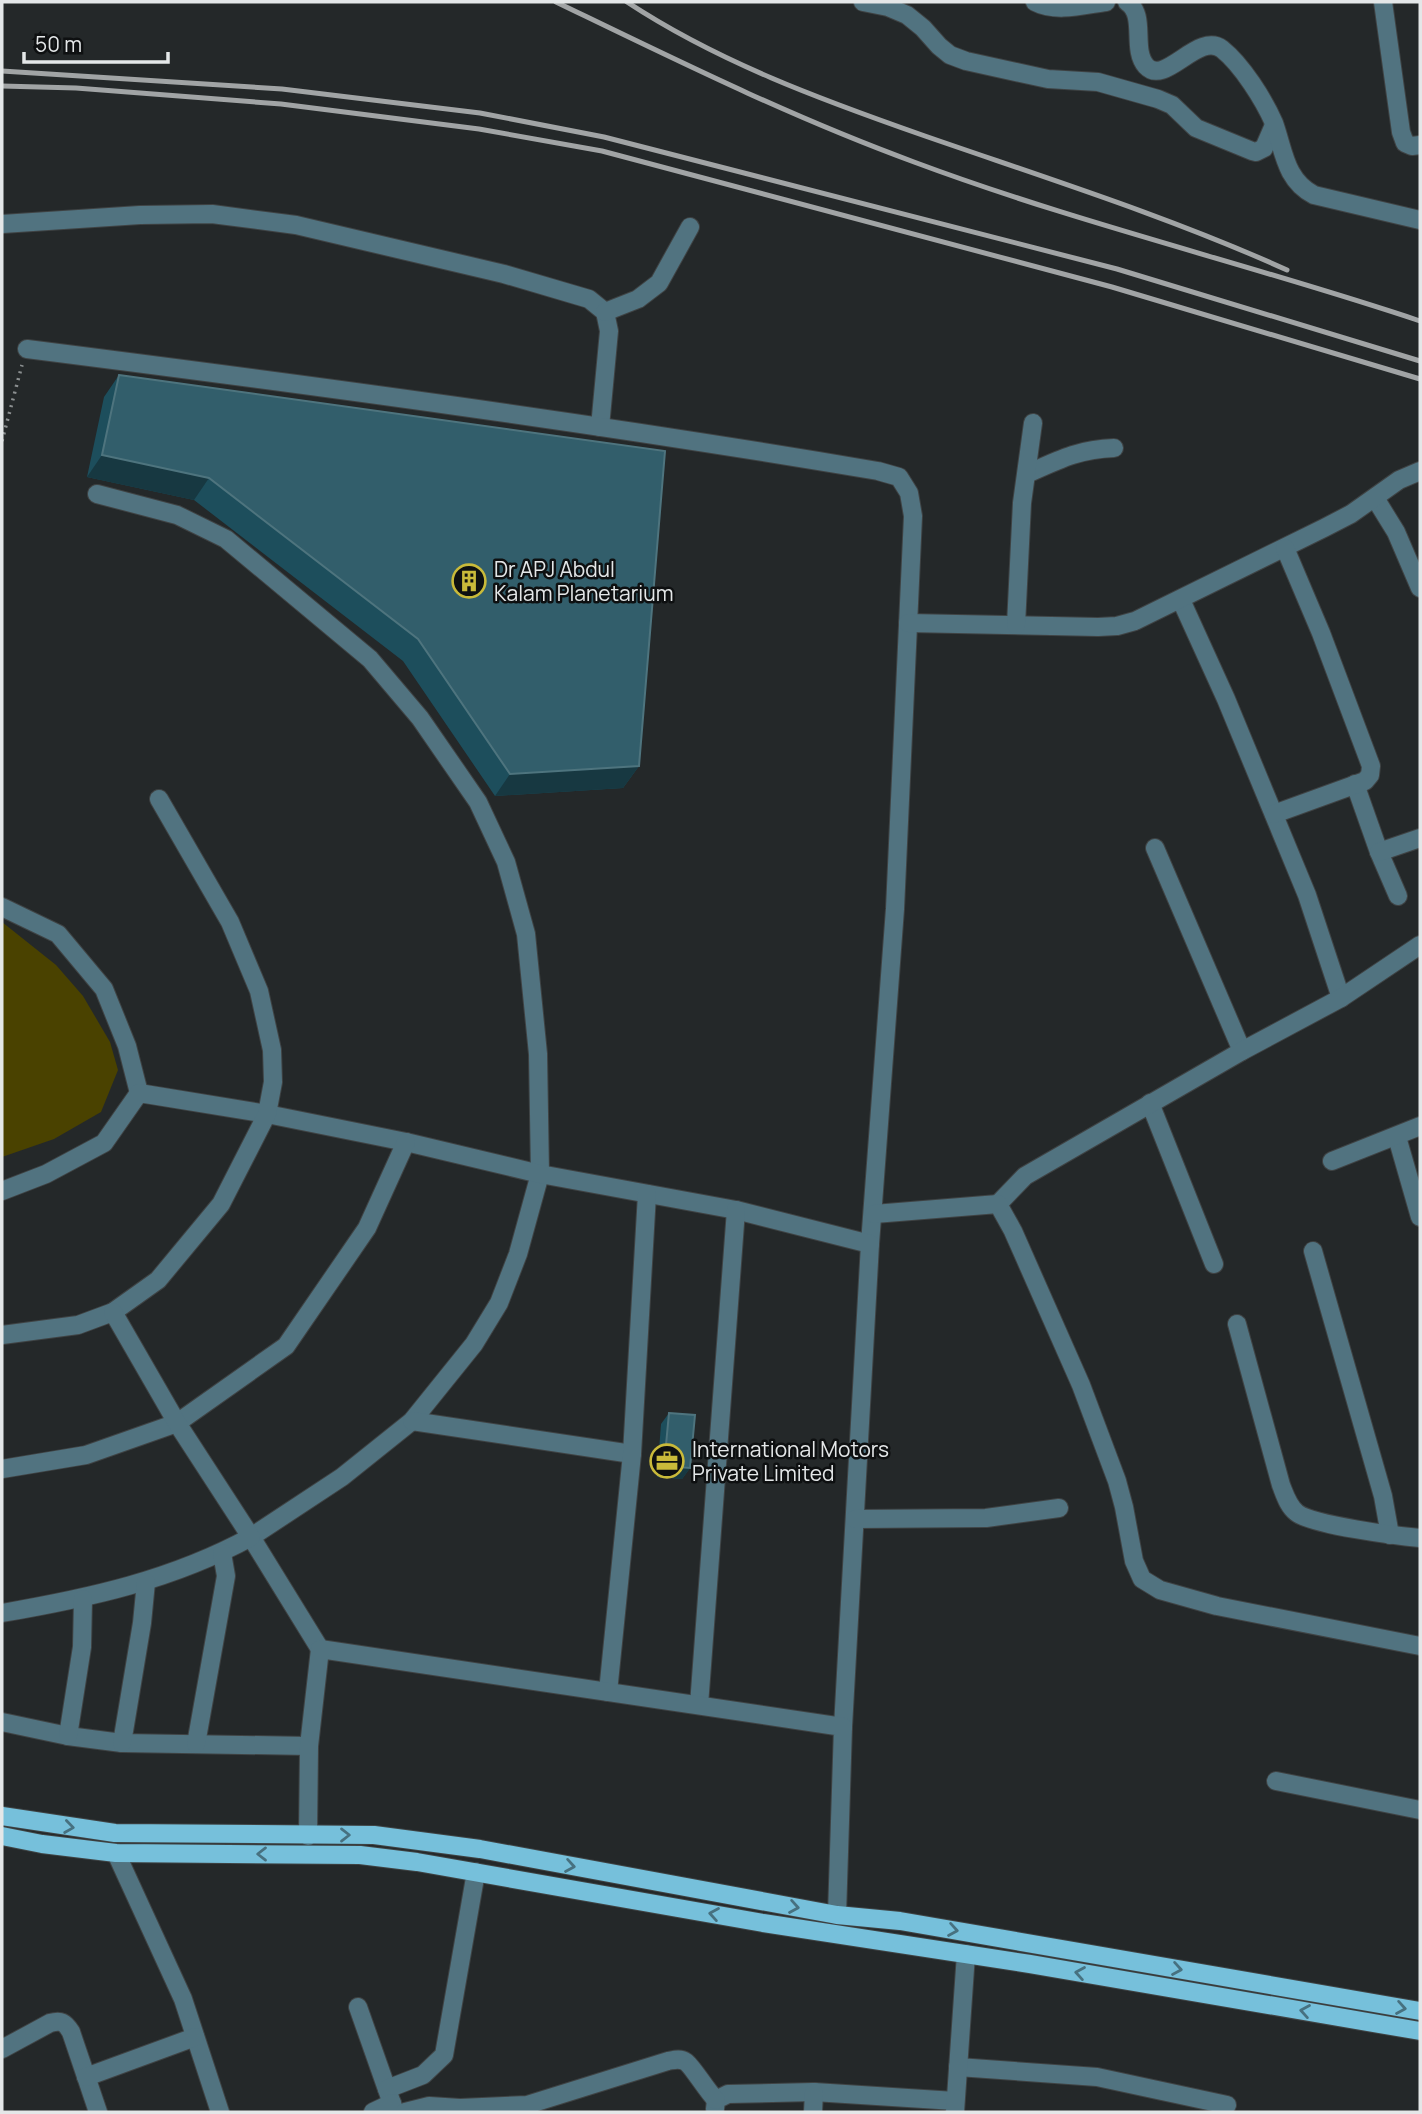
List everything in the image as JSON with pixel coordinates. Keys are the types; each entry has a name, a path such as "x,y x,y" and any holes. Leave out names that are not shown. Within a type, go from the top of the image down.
{"main road":[{"path":"2,1816 115,1833 374,1835 480,1849 837,1915 900,1921 1420,2011"},
{"path":"2,1836 116,1853 360,1855 476,1872 763,1923 967,1954 1420,2031"}],"street":[{"path":"863,2 888,7 907,15 950,55 965,61 1048,79 1098,82 1158,99 1172,105 1196,128 1252,151 1264,148 1274,125"},
{"path":"1035,2 1058,7 1106,2"},
{"path":"1127,2 1133,6 1136,13 1141,55 1144,64 1151,70 1170,66 1206,45 1216,45 1225,51 1264,102 1287,165 1294,180 1304,190 1314,195 1420,220"},
{"path":"1383,2 1401,132 1405,143 1420,145"},
{"path":"2,224 141,215 212,215 296,225 504,274 589,299 605,312 609,331 600,427"},
{"path":"605,312 638,299 659,283 690,227"},
{"path":"27,349 394,396 878,471 899,477 909,494 913,516 895,909 870,1244 843,1727 837,1915"},
{"path":"1016,625 1021,517 1034,423"},
{"path":"1027,474 1076,452 1114,448"},
{"path":"908,623 1117,626 1135,621 1351,514 1399,480 1420,471"},
{"path":"2,1613 83,1599 146,1582 222,1553 342,1477 412,1421 474,1344 499,1303 518,1254 540,1174 538,1054 526,934 506,862 478,802 420,718 370,659 226,538 177,515 97,494"},
{"path":"1375,498 1395,532 1420,588"},
{"path":"1274,814 1365,781 1370,775 1371,766 1321,633 1285,548"},
{"path":"1181,600 1226,699 1307,895 1341,998"},
{"path":"1355,784 1398,896"},
{"path":"2,1335 78,1325 113,1312 158,1280 221,1204 267,1114 273,1082 272,1050 259,990 230,922 159,799"},
{"path":"1379,852 1420,838"},
{"path":"1155,848 1242,1051"},
{"path":"2,907 58,934 104,989 127,1046 139,1093 104,1143 47,1174 2,1191"},
{"path":"874,1213 998,1205 1025,1176 1242,1051 1341,998 1420,945"},
{"path":"139,1093 267,1114 406,1142 540,1174 736,1210 870,1244"},
{"path":"1150,1103 1214,1264"},
{"path":"1332,1161 1420,1126"},
{"path":"1397,1137 1419,1209"},
{"path":"2,1469 86,1455 177,1423 286,1346 367,1228 406,1142"},
{"path":"608,1692 632,1454 647,1194"},
{"path":"998,1205 1013,1231 1081,1385 1117,1481 1125,1507 1134,1561 1142,1579 1160,1590 1217,1606 1420,1646"},
{"path":"699,1705 736,1210"},
{"path":"1313,1251 1383,1496 1390,1535"},
{"path":"113,1312 177,1423 320,1649 309,1746 308,1836"},
{"path":"1237,1324 1281,1485 1289,1504 1298,1514 1313,1520 1420,1538"},
{"path":"412,1421 632,1454"},
{"path":"855,1519 986,1518 1059,1508"},
{"path":"196,1744 226,1576 222,1553"},
{"path":"122,1742 142,1623 146,1582"},
{"path":"68,1736 82,1647 83,1599"},
{"path":"320,1649 843,1727"},
{"path":"2,1722 68,1736 122,1742 309,1746"},
{"path":"1276,1781 1420,1810"},
{"path":"116,1853 167,1961 220,2112"},
{"path":"395,2104 444,2055 476,1872"},
{"path":"373,2112 395,2104 460,2108 527,2105 668,2061 680,2060 687,2062 716,2106 728,2094 814,2092 955,2107 967,1954"},
{"path":"358,2007 395,2104"},
{"path":"2,2049 50,2022 66,2024 97,2112"},
{"path":"86,2077 195,2037"},
{"path":"958,2067 1097,2077 1227,2105"},
{"path":"813,2112 814,2092"}],"path":[{"path":"2,441 27,349"}],"shaded area":[{"path":"2,922 56,965 83,996 110,1042 118,1070 101,1112 54,1139 2,1157"}],"building":[{"name":"Dr APJ Abdul Kalam Planetarium","path":"119,375 665,451 639,766 510,774 418,639 209,478 102,455"},
{"path":"669,1413 695,1415 690,1468 664,1466"}],"railway":[{"path":"556,2 778,107 914,162 1103,225 1420,321"},
{"path":"627,2 697,43 809,94 1153,215 1287,270"},
{"path":"2,71 282,89 480,113 604,137 1117,269 1420,361"},
{"path":"2,86 76,88 281,104 479,129 602,151 1112,287 1420,379"}],"place":[{"name":"Dr APJ Abdul Kalam Planetarium","path":"469,581"},
{"name":"International Motors Private Limited","path":"667,1461"}]}
